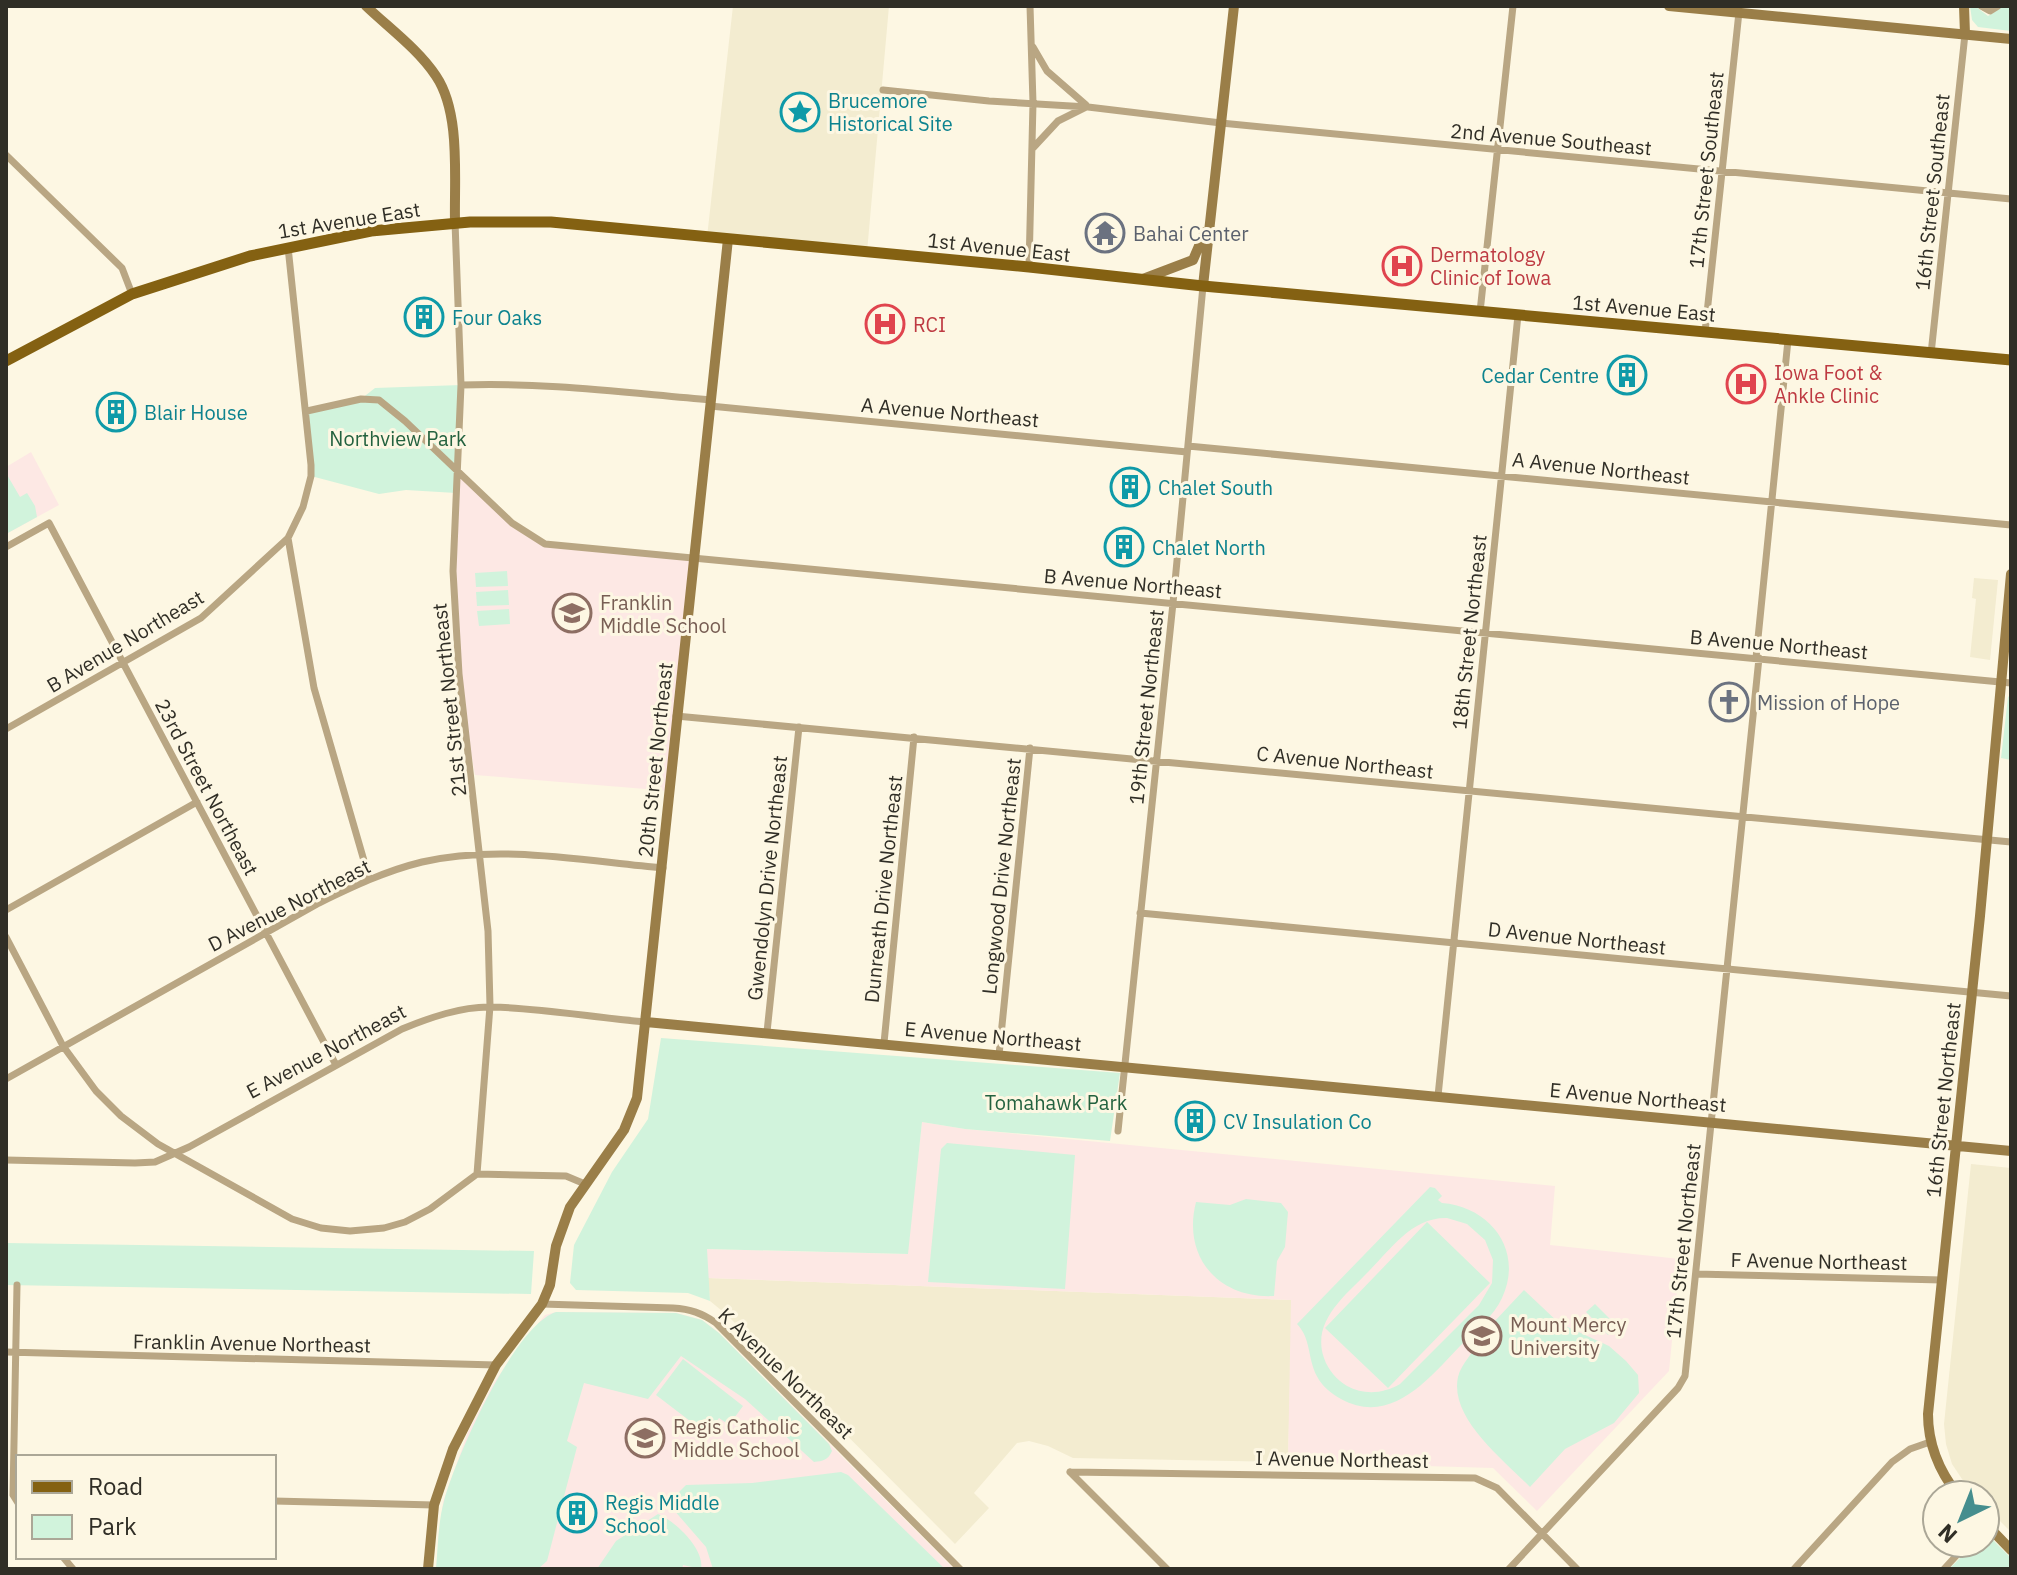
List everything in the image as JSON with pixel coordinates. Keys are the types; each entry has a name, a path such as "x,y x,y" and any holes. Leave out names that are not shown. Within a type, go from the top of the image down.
{"main road":[{"name":"1st Avenue East","path":"6,361 132,294 250,256 371,231 455,222 551,222 1139,280 2011,360"}],"street":[{"path":"366,6 427,65 446,95 453,132 455,222"},
{"path":"1029,267 1033,103 1030,6"},
{"path":"1203,286 1234,6"},
{"path":"1480,312 1513,6"},
{"path":"1669,6 1739,9 2011,39"},
{"path":"1981,6 1990,11 1998,6"},
{"path":"1964,7 1965,34"},
{"name":"17th Street Southeast","path":"1705,332 1739,9"},
{"name":"16th Street Southeast","path":"1931,354 1965,34"},
{"path":"1032,149 1058,121 1088,107 1047,71 1033,47"},
{"name":"2nd Avenue Southeast","path":"883,90 1088,107 1221,123 2011,199"},
{"path":"6,155 122,268 132,294"},
{"path":"1139,280 1193,260 1212,211"},
{"name":"21st Street Northeast","path":"455,222 461,385 453,571 459,674 488,931 490,1006 477,1174"},
{"name":"20th Street Northeast","path":"542,1304 550,1285 562,1226 570,1207 624,1130 634,1108 663,868 676,716 728,239"},
{"path":"288,247 307,411 311,476 303,507 288,538 314,688 369,878"},
{"name":"19th Street Northeast","path":"1118,1131 1203,286"},
{"name":"18th Street Northeast","path":"1438,1096 1518,315"},
{"name":"17th Street Northeast","path":"1509,1569 1678,1388 1685,1376 1744,816 1788,340"},
{"name":"A Avenue Northeast","path":"461,385 579,387 710,403 2011,525"},
{"name":"B Avenue Northeast","path":"307,411 361,399 379,400 512,523 545,544 2006,682"},
{"name":"23rd Street Northeast","path":"6,547 49,523 336,1065"},
{"name":"B Avenue Northeast","path":"6,729 201,618 288,538"},
{"name":"16th Street Northeast","path":"1930,1442 1928,1414 2006,682 2011,574"},
{"name":"C Avenue Northeast","path":"676,716 2011,842"},
{"name":"Gwendolyn Drive Northeast","path":"767,1032 799,727"},
{"name":"Dunreath Drive Northeast","path":"884,1043 914,737"},
{"name":"Longwood Drive Northeast","path":"999,1055 1030,748"},
{"path":"6,910 197,802"},
{"name":"D Avenue Northeast","path":"6,1079 266,932 369,878 425,862 481,855 518,854 663,868"},
{"name":"D Avenue Northeast","path":"1140,913 2011,996"},
{"path":"6,937 63,1046 96,1091 121,1116 175,1154 292,1219 321,1228 350,1231 384,1228 405,1222 430,1209 477,1174 566,1176 585,1184"},
{"name":"E Avenue Northeast","path":"6,1160 155,1162 175,1154 402,1029 425,1020 490,1006 2011,1151"},
{"name":"F Avenue Northeast","path":"1696,1274 1942,1280"},
{"path":"6,1506 15,1495 17,1285"},
{"path":"428,1569 434,1505 453,1449 496,1365 542,1304"},
{"name":"K Avenue Northeast","path":"542,1304 690,1309 703,1314 716,1323 960,1569"},
{"name":"Franklin Avenue Northeast","path":"6,1352 496,1365"},
{"path":"1794,1569 1901,1453 1930,1442 1947,1479"},
{"name":"I Avenue Northeast","path":"1167,1569 1070,1472 1465,1476 1485,1480 1497,1488 1577,1569"},
{"path":"276,1501 434,1505"}],"shaded area":[{"name":"Brucemore Historical Site","path":"733,6 889,6 867,252 707,237"},
{"path":"31,452 59,505 6,534 6,467"},
{"name":"Franklin Middle School","path":"458,471 512,523 545,544 695,557 670,791 475,775 462,702 453,571"},
{"path":"1974,578 1998,580 1990,660 1970,657 1976,599 1972,598"},
{"name":"Mount Mercy University","path":"922,1122 965,1129 1555,1186 1550,1245 1680,1259 1669,1371 1537,1511 1493,1468 1288,1462 1291,1300 708,1278 706,1249 907,1254"},
{"path":"1971,1164 2011,1168 2011,1532 2001,1522 2001,1479 1962,1479 1952,1464 1944,1424"},
{"path":"708,1278 1292,1300 1288,1462 1073,1458 1048,1446 1029,1441 1017,1443 974,1493 989,1508 955,1544 710,1301"},
{"name":"Regis Catholic Middle School","path":"556,1312 676,1313 702,1320 719,1333 954,1569 436,1569 443,1502 468,1432 495,1381 521,1345 545,1315"}],"green space":[{"path":"1970,6 1975,6 1988,16 2004,6 2011,6 2011,31 1978,27 1972,20"},
{"name":"Northview Park","path":"461,385 456,493 406,490 379,494 311,476 307,411 361,399 375,388"},
{"path":"6,473 20,497 27,493 37,517 6,534"},
{"path":"507,571 508,586 476,587 475,573"},
{"path":"508,590 509,605 477,606 476,592"},
{"path":"509,609 510,624 479,626 477,611"},
{"path":"2011,694 2011,760 2001,758 2008,697"},
{"name":"Tomahawk Park","path":"661,1038 1120,1073 1110,1141 965,1129 922,1122 908,1254 707,1249 710,1301 688,1293 576,1290 570,1283 574,1245 612,1172 648,1119"},
{"path":"947,1143 1075,1155 1065,1289 928,1282 941,1149"},
{"path":"1430,1187 1442,1196 1438,1200 1442,1203 1460,1206 1488,1222 1506,1248 1508,1281 1494,1311 1423,1383 1393,1403 1377,1407 1360,1406 1328,1390 1315,1371 1307,1342 1297,1324","holes":["1447,1218 1467,1224 1485,1240 1493,1260 1492,1283 1479,1305 1400,1384 1367,1392 1353,1389 1340,1381 1330,1371 1321,1345 1326,1321 1341,1299 1394,1244 1423,1223"]},
{"path":"1246,1199 1281,1203 1288,1212 1285,1247 1277,1261 1274,1296 1254,1295 1221,1282 1200,1256 1194,1240 1196,1202 1230,1205"},
{"path":"1427,1222 1490,1283 1388,1388 1325,1328"},
{"path":"6,1243 534,1251 531,1294 6,1285"},
{"path":"1524,1290 1559,1323 1609,1346 1626,1361 1638,1375 1639,1393 1614,1423 1565,1449 1530,1487 1470,1423 1457,1392 1458,1377 1478,1339"},
{"path":"1595,1304 1617,1326 1608,1335 1586,1312"},
{"path":"556,1312 676,1313 702,1320 719,1333 829,1444 832,1451 825,1460 814,1462 745,1399 681,1356 648,1399 584,1383 567,1441 577,1447 547,1561 538,1569 436,1569 444,1501 473,1426 522,1341 540,1322"},
{"path":"683,1359 743,1406 729,1425 719,1418 707,1434 656,1395"},
{"path":"841,1472 848,1475 945,1569 713,1569 706,1547 673,1509 670,1501 686,1485 752,1483"},
{"path":"658,1514 694,1545 701,1569 683,1565 682,1569 597,1569 616,1541"},
{"path":"2001,1548 2011,1558 2011,1569 1949,1569 1959,1559 2001,1559"}],"place":[{"name":"Brucemore Historical Site","path":"800,112"},
{"name":"Bahai Center","path":"1105,233"},
{"name":"Dermatology Clinic of Iowa","path":"1402,266"},
{"name":"Four Oaks","path":"424,317"},
{"name":"RCI","path":"885,324"},
{"name":"Cedar Centre","path":"1627,375"},
{"name":"Iowa Foot & Ankle Clinic","path":"1746,384"},
{"name":"Blair House","path":"116,412"},
{"name":"Chalet South","path":"1130,487"},
{"name":"Chalet North","path":"1124,547"},
{"name":"Franklin Middle School","path":"572,613"},
{"name":"Mission of Hope","path":"1729,702"},
{"name":"CV Insulation Co","path":"1195,1121"},
{"name":"Mount Mercy University","path":"1482,1336"},
{"name":"Regis Catholic Middle School","path":"645,1438"},
{"name":"Regis Middle School","path":"577,1513"}]}
